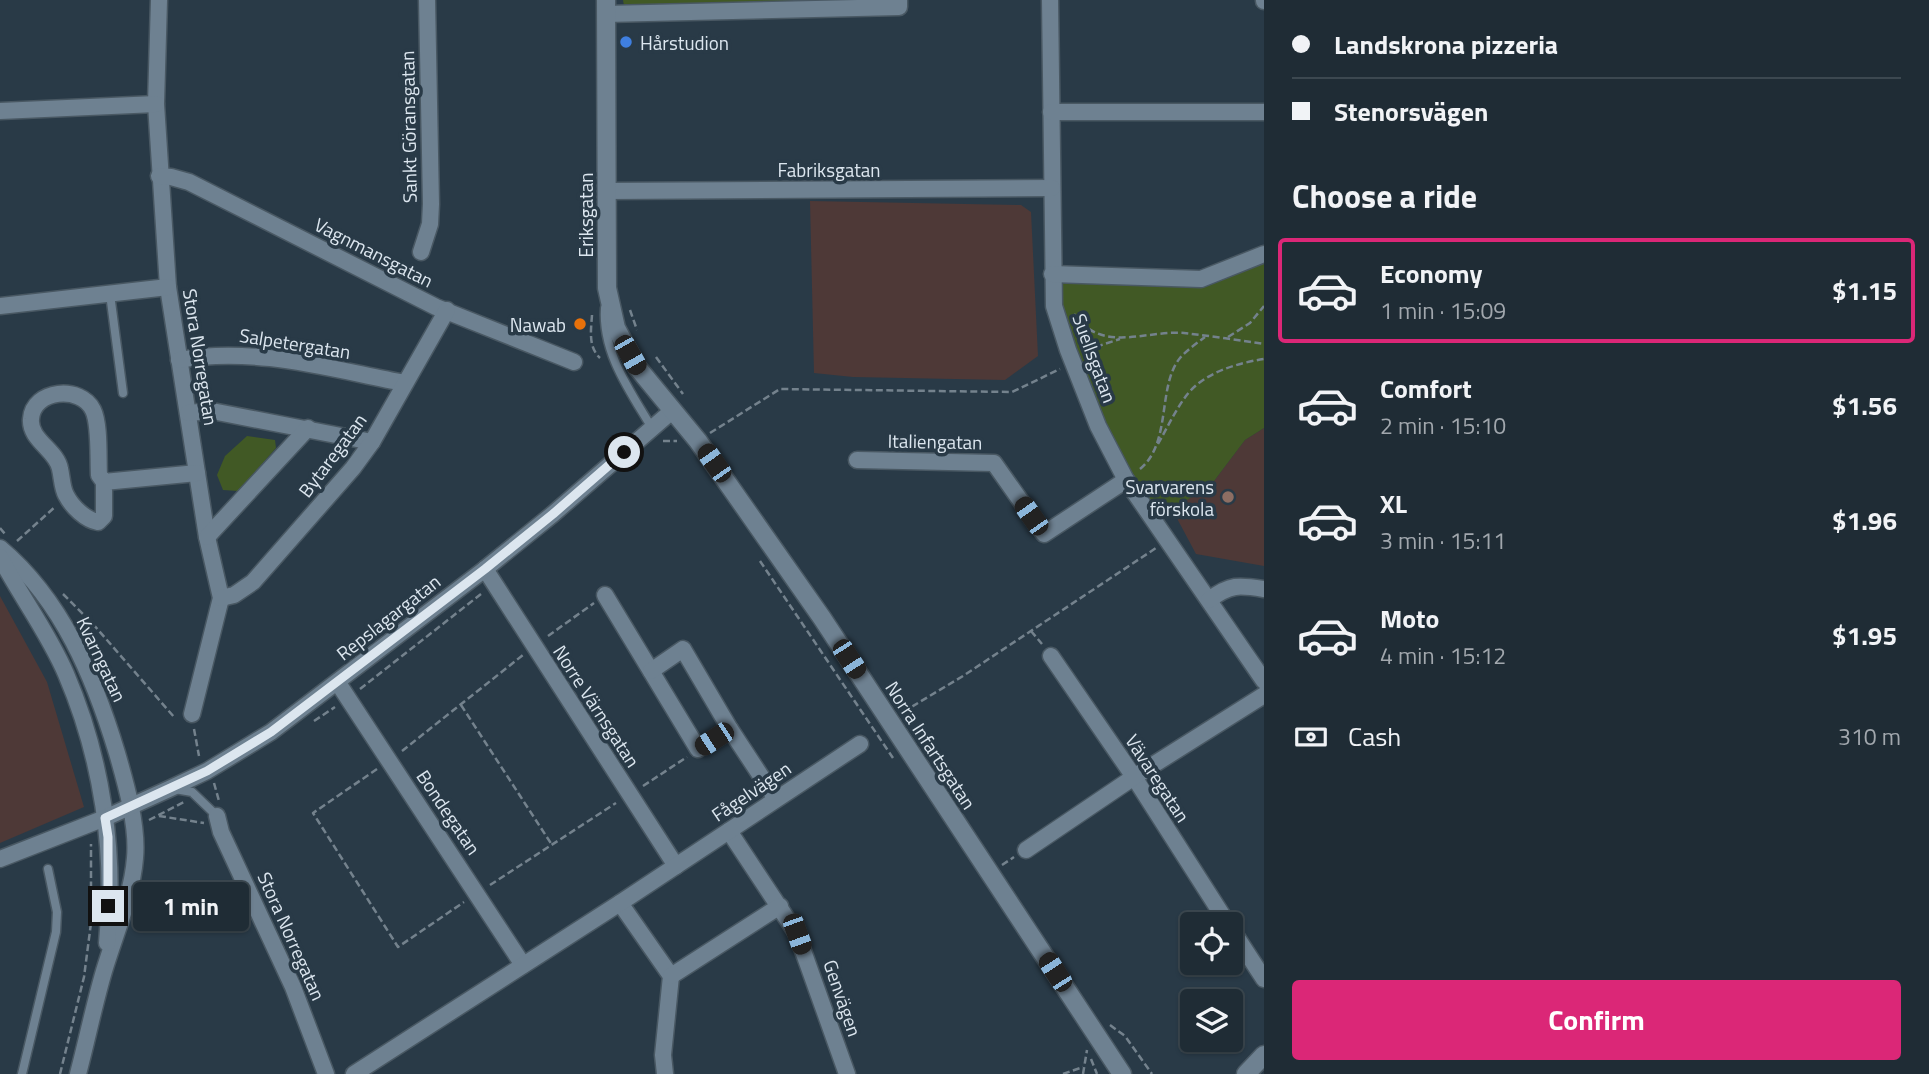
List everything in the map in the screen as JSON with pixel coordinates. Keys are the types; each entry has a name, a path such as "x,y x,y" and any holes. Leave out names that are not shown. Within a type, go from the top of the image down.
{"street":[{"name":"Stora Norregatan","path":"159,0 156,104 159,176 169,287 207,537 221,598 192,714"},
{"name":"Sankt Göransgatan","path":"421,252 430,224 431,204 427,0"},
{"path":"606,7 899,7 899,0"},
{"name":"Suellsgatan","path":"1050,0 1054,306 1098,426 1126,480 1264,681"},
{"name":"Eriksgatan","path":"606,7 607,288 616,328 623,342 637,367 672,411"},
{"path":"0,111 156,104"},
{"path":"1051,112 1264,112"},
{"name":"Vagnmansgatan","path":"159,176 189,182 436,307 573,362"},
{"name":"Fabriksgatan","path":"607,191 1052,188"},
{"path":"1052,274 1201,279 1264,254"},
{"path":"0,306 169,287"},
{"name":"Bytaregatan","path":"221,598 234,595 253,582 352,468 372,442 447,310"},
{"name":"Salpetergatan","path":"179,360 222,354 250,355 404,383"},
{"path":"59,394 76,396 87,401 94,412 99,475 104,482 104,516 98,522 89,520 66,496 60,465 32,429 31,418 35,406 44,397 59,394"},
{"path":"188,413 212,411 372,442"},
{"name":"Repslagargatan","path":"0,859 105,818 169,789 207,771 271,732 485,569 672,411"},
{"name":"Norra Infartsgatan","path":"672,411 722,474 891,720 1122,1074"},
{"path":"207,537 308,428"},
{"name":"Italiengatan","path":"858,460 994,463 1044,534 1126,480"},
{"path":"104,482 197,473"},
{"name":"Kvarngatan","path":"7,543 17,562 54,610 87,668 127,789 135,856 132,877 104,973"},
{"name":"Kvarngatan","path":"0,557 43,627 66,675 90,745 105,818 109,880 104,973"},
{"name":"Norre Värnsgatan","path":"485,569 676,866"},
{"path":"1209,600 1224,589 1240,586 1264,589"},
{"path":"605,595 698,749 730,729"},
{"path":"651,671 683,649 730,729 776,799"},
{"name":"Vävaregatan","path":"1051,656 1134,777 1221,912"},
{"name":"Bondegatan","path":"338,683 523,965"},
{"path":"1026,850 1134,777 1264,695"},
{"name":"Fågelvägen","path":"354,1074 860,744"},
{"name":"Stora Norregatan","path":"218,816 221,832 293,987 326,1074"},
{"name":"Genvägen","path":"729,831 797,934 847,1074"},
{"path":"620,903 671,976 663,1055 665,1074"},
{"path":"671,976 780,906"},
{"name":"Vävaregatan","path":"1243,947 1264,979"},
{"path":"78,1074 104,973"},
{"path":"1246,1074 1264,1055"}],"lane":[{"path":"607,288 604,325 608,346 652,428"},
{"path":"110,294 123,393"},
{"path":"169,789 192,792 218,816"},
{"path":"22,1074 55,932 57,912 48,869"}],"path":[{"path":"1225,339 1250,323 1264,306"},
{"path":"1073,313 1079,322 1096,332 1123,338"},
{"path":"710,433 780,389 1012,392 1072,359 1123,338 1172,333 1264,344"},
{"path":"1156,448 1172,373 1179,359 1205,337"},
{"path":"1126,480 1147,463 1188,393 1216,373 1264,359"},
{"path":"7,543 66,496"},
{"path":"0,528 7,543 20,549"},
{"path":"860,744 891,720 963,676 1168,540"},
{"path":"64,594 174,717 192,714 199,757"},
{"path":"605,595 534,646 389,761 313,813 398,947 698,749"},
{"path":"461,705 552,845"},
{"path":"159,816 206,823 218,816"},
{"path":"1083,1074 1087,1049"},
{"path":"1063,1074 1084,1067"}],"shaded area":[{"path":"810,201 1021,205 1031,212 1038,356 1005,380 853,377 814,373"},
{"name":"Svarvarens förskola","path":"1264,428 1264,566 1196,554 1172,509 1211,485 1245,440"},
{"path":"0,596 47,682 84,807 0,843"}],"green space":[{"path":"623,0 849,0 624,6"},
{"path":"1264,254 1264,428 1245,440 1211,485 1155,520 1098,426 1052,274 1181,280"},
{"path":"247,436 275,440 276,448 238,491 223,490 217,475 225,456"}],"place":[{"name":"Hårstudion","path":"626,42"},
{"name":"Nawab","path":"580,324"},
{"name":"Svarvarens förskola","path":"1228,497"}],"route":[{"path":"108,906 108,837 105,818 207,771 271,732 485,569 624,452"}]}
